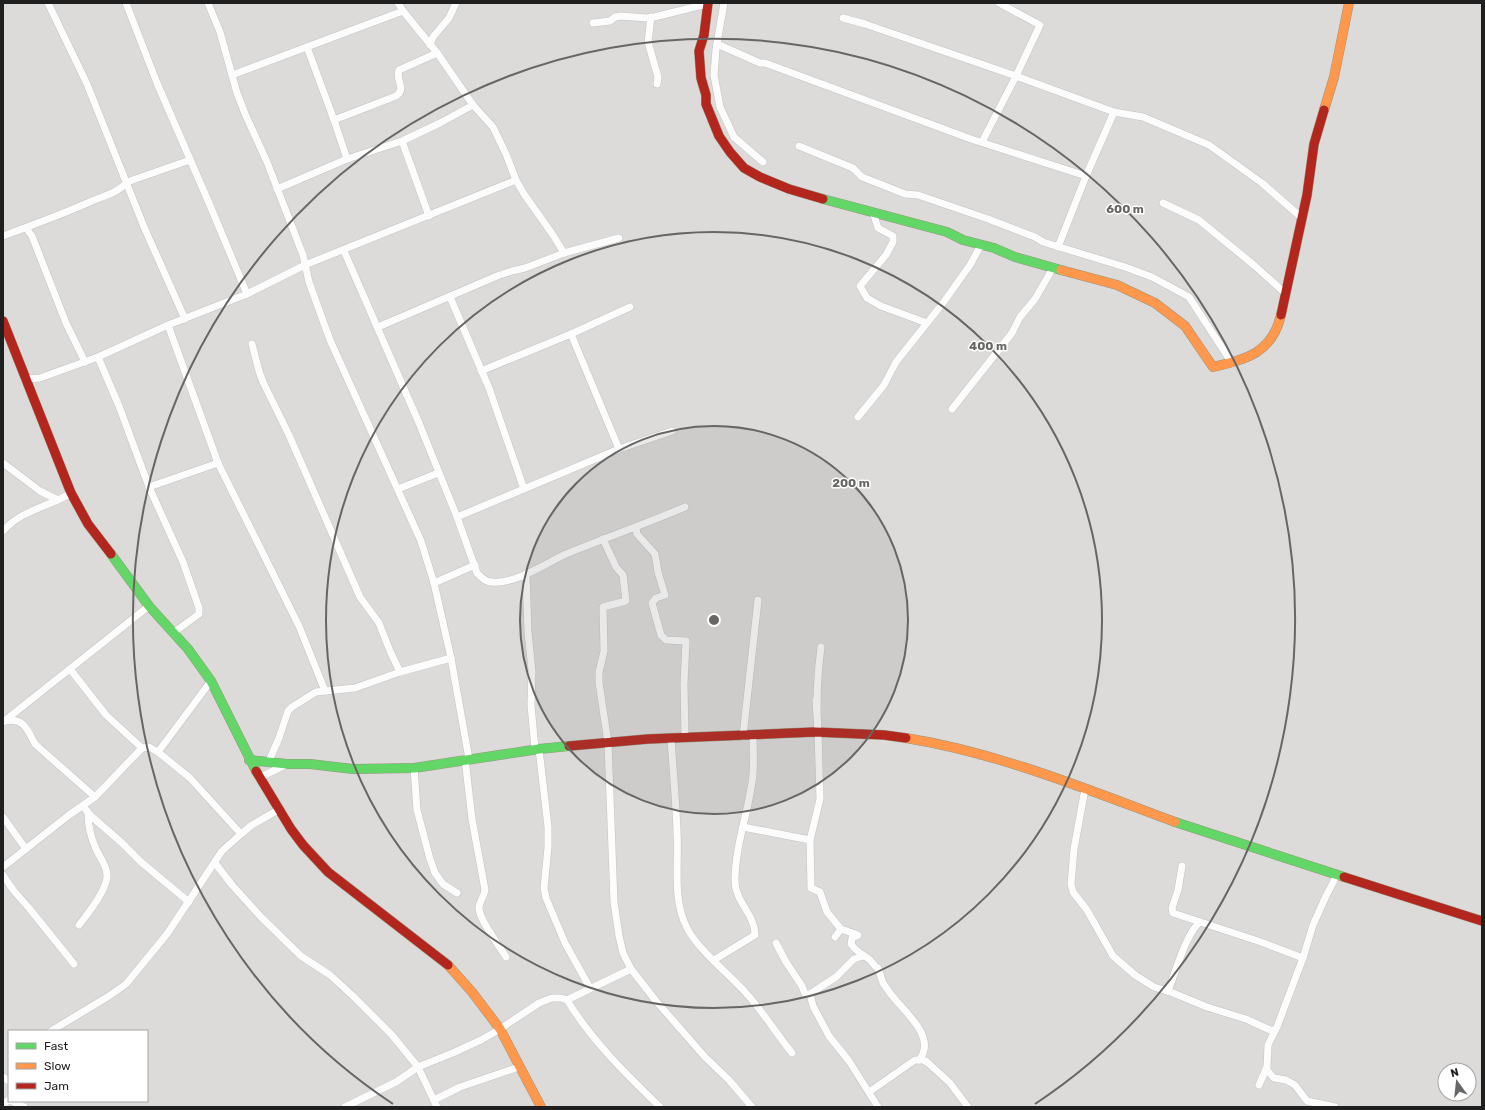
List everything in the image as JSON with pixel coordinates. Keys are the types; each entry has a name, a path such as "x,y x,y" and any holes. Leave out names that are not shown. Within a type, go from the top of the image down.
{"street":[{"path":"48,3 87,84 128,182 144,227 185,319"},
{"path":"126,3 157,83 247,294"},
{"path":"398,3 438,53 473,105 486,119 497,135 516,180 532,207 553,235 564,253"},
{"path":"430,44 449,18 456,3"},
{"path":"724,3 717,44 714,75 720,107 734,137 763,162"},
{"path":"982,142 1040,25 999,3"},
{"path":"593,23 610,21 615,17 621,16 652,17 707,4 704,35 699,51 708,109 720,136 730,152 744,168 760,177 789,189 839,204 947,232 963,240 1053,268 1117,285 1155,303 1185,326 1213,367 1232,363 1251,356 1266,346 1279,324 1302,218 1314,144 1334,77 1349,3"},
{"path":"211,4 246,116 303,255 315,300 330,340 418,533 434,583 450,658 467,759 472,818 484,885 484,896 479,904 480,915 506,957"},
{"path":"232,75 403,11"},
{"path":"652,17 648,42 658,77 658,84"},
{"path":"842,18 865,24 1016,76 1114,112 1143,117 1209,145 1262,183 1302,218"},
{"path":"717,44 760,63 766,63 982,142 1086,176"},
{"path":"307,47 347,159"},
{"path":"334,120 400,94 402,89 398,76 399,70 438,53"},
{"path":"277,189 347,159 402,141 473,105"},
{"path":"1058,247 1086,176 1114,112"},
{"path":"402,141 429,216"},
{"path":"799,146 853,168 862,177 905,194 918,195 988,219 1035,237 1043,242 1138,272 1152,278 1189,297 1232,363"},
{"path":"3,236 120,189 128,182 190,160"},
{"path":"25,379 40,378 98,357 168,325 247,294 305,266 516,180"},
{"path":"1163,203 1199,220 1255,266 1286,294"},
{"path":"873,212 878,228 893,236 893,242 886,254 860,286 867,298 881,306 927,323"},
{"path":"26,228 32,236 66,323 85,362"},
{"path":"378,327 497,276 537,264 564,253 619,238"},
{"path":"858,417 884,385 896,362 948,296 970,265 981,245"},
{"path":"344,251 419,423 457,517 477,573 482,578 486,581 492,582 506,580 526,574 563,555 685,508"},
{"path":"952,409 1012,333 1020,317 1035,299 1053,268"},
{"path":"450,297 489,388 524,489"},
{"path":"481,370 571,334 630,307"},
{"path":"3,322 71,493 88,524 149,606 173,633 211,681 230,717 249,760 291,830 323,867 352,892 447,964 472,992 500,1029 541,1107"},
{"path":"168,325 218,463 299,626 325,691"},
{"path":"571,334 619,449"},
{"path":"252,344 263,382 289,434 360,597 379,623 400,672"},
{"path":"98,357 119,406 149,487 183,562 200,608 199,614 173,633"},
{"path":"457,517 619,449 672,431"},
{"path":"3,462 38,489 58,500"},
{"path":"149,487 218,463"},
{"path":"398,489 438,473"},
{"path":"3,531 10,523 27,513 71,493"},
{"path":"636,528 637,534 656,554 658,572 665,595 656,598 652,603 661,636 666,640 686,641 684,677 685,737"},
{"path":"603,539 616,567 623,575 626,601 603,607 604,651 599,672 599,682 608,743 614,902 623,953 631,970 681,1030 752,1107"},
{"path":"434,583 475,565"},
{"path":"526,574 528,632 532,670 531,705 548,827 548,847 544,888 546,898 565,943 590,988"},
{"path":"714,960 755,935 754,922 739,898 735,883 739,846 752,775 748,736 758,600"},
{"path":"4,721 149,606"},
{"path":"821,647 818,666 816,700 820,799 810,840 811,888 820,892 827,912 841,929 858,935 852,938 851,944 855,951 870,960 874,967 878,968 883,982 891,994 921,1031 925,1044 924,1054 919,1060"},
{"path":"269,761 290,709 316,692 355,688 400,672 450,658"},
{"path":"70,669 106,715 142,748 149,748 158,752 190,778 241,834"},
{"path":"158,752 211,681"},
{"path":"4,721 16,720 25,726 35,744 95,797"},
{"path":"249,760 353,768 414,768 537,749 685,737 818,733 884,735 923,741 986,755 1031,769 1175,822 1482,921"},
{"path":"671,739 678,834 678,885 680,909 687,929 697,943 762,1011 792,1053"},
{"path":"3,867 69,815 95,797 142,748"},
{"path":"259,778 287,764"},
{"path":"414,768 417,810 430,859 435,873 444,884 457,893"},
{"path":"1085,789 1074,849 1071,878 1073,892 1087,910 1113,956 1154,987 1168,991 1207,1007 1246,1019 1270,1030 1275,1030"},
{"path":"83,806 88,813 141,862 189,902"},
{"path":"53,1030 126,984 189,902 222,851 265,816 278,810"},
{"path":"79,925 104,889 107,879 107,872 96,849 90,830 88,813"},
{"path":"3,817 26,850"},
{"path":"743,827 810,840"},
{"path":"215,863 232,885 261,917 301,956 330,975 392,1035 418,1067 437,1107"},
{"path":"1182,866 1178,890 1172,911 1173,913 1303,958"},
{"path":"3,875 14,891 74,964"},
{"path":"1259,1085 1266,1069 1268,1045 1277,1027 1303,958 1313,926 1337,875"},
{"path":"1168,991 1190,936 1196,925 1200,922"},
{"path":"835,937 841,929"},
{"path":"776,943 786,962 802,986 805,994 810,994 836,977 854,959 862,956"},
{"path":"567,1000 631,970"},
{"path":"810,994 813,1006 829,1036 849,1061 878,1107"},
{"path":"345,1107 396,1082 418,1067 481,1040 545,1000 552,998 567,1000 588,1032 629,1077 660,1107"},
{"path":"869,1092 915,1060 919,1060 927,1062 939,1072 950,1083 968,1107"},
{"path":"434,1100 460,1088 519,1067"},
{"path":"1266,1069 1274,1078 1286,1080 1295,1085 1307,1100 1335,1107"},
{"path":"14,1102 24,1107"}],"shaded area":[{"path":"3,3 1482,3 1482,1107 3,1107"}],"traffic: fast":[{"path":"823,199 947,232 963,240 994,248 1015,257 1061,270"},
{"path":"111,554 149,606 188,649 211,681 256,771"},
{"path":"249,760 287,764 310,764 353,769 414,768 539,749 569,746"},
{"path":"1175,822 1344,877"}],"traffic: slow":[{"path":"1324,110 1334,77 1349,3"},
{"path":"1061,270 1117,285 1155,303 1185,326 1213,367 1247,357 1264,346 1277,328 1281,315"},
{"path":"906,738 1009,762 1175,822"},
{"path":"448,965 472,992 500,1029 541,1107"}],"traffic: jam":[{"path":"708,3 704,35 699,51 701,78 706,95 706,104 719,136 744,168 760,177 789,189 823,199"},
{"path":"1281,315 1307,195 1314,144 1324,110"},
{"path":"3,321 71,493 88,524 111,554"},
{"path":"569,746 648,739 815,732 884,735 906,738"},
{"path":"256,771 291,829 303,845 328,872 448,965"},
{"path":"1344,877 1482,921"}]}
